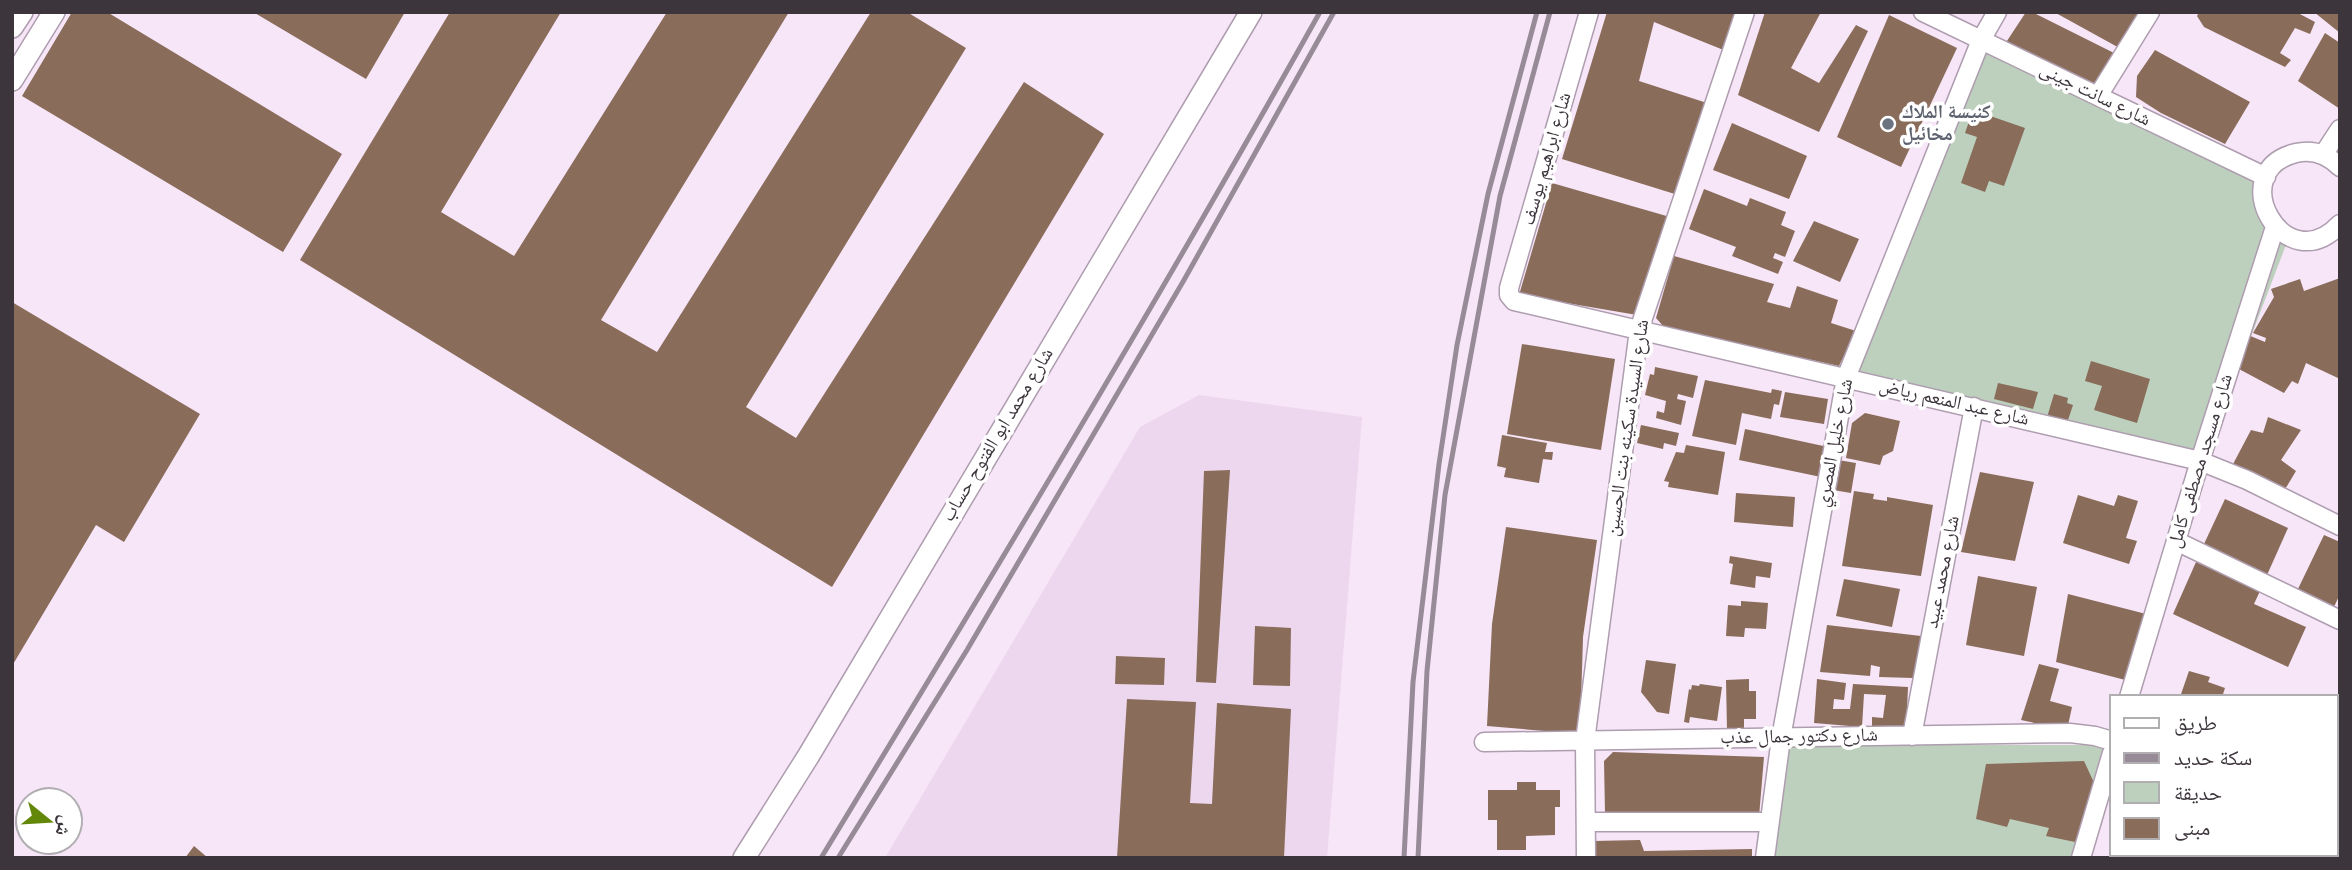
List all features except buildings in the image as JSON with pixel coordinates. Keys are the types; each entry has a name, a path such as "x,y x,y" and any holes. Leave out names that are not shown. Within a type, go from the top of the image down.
{"street":[{"path":"12,27 22,12"},
{"path":"12,80 54,12"},
{"name":"شارع محمد ابو الفتوح حساب","path":"744,858 809,755 1251,12"},
{"name":"شارع ابراهيم يوسف","path":"1517,302 1511,299 1509,288 1589,12"},
{"name":"شارع السيدة سكينه بنت الحسين","path":"1586,858 1585,741 1639,330 1745,12"},
{"name":"شارع سانت جينى","path":"1923,12 2266,177"},
{"name":"شارع خليل المصري","path":"1765,858 1781,738 1846,378 1981,40 1997,12"},
{"path":"2098,96 2150,12"},
{"path":"2323,155 2340,129"},
{"path":"2340,167 2323,155 2312,152 2290,154 2272,168 2266,177 2262,196 2264,208 2275,227 2285,235 2305,240 2325,236 2340,224"},
{"name":"شارع مسجد مصطفى كامل","path":"2130,695 2200,461 2275,227"},
{"name":"شارع عبد المنعم رياض","path":"1517,302 2200,461 2247,480 2340,526"},
{"name":"شارع محمد عبيد","path":"1912,736 1974,407"},
{"path":"2176,541 2340,620"},
{"name":"شارع دكتور جمال عذب","path":"1484,743 2070,733 2110,740"},
{"path":"2081,858 2110,760"},
{"path":"1586,822 1769,822"}],"shaded area":[{"path":"1199,395 1362,417 1327,858 885,858 1140,427"}],"green space":[{"path":"1981,40 2264,181 2262,196 2289,237 2202,465 1852,379 1863,360"},
{"path":"1780,745 2110,745 2083,858 1769,858"}],"railway":[{"path":"821,858 1137,332 1320,12"},
{"path":"838,858 967,650 1184,280 1334,12"},
{"path":"1404,858 1413,682 1439,464 1457,345 1488,194 1537,12"},
{"path":"1418,858 1427,671 1445,495 1500,196 1550,12"}],"place":[{"name":"كنيسة الملاك مخائيل","path":"1888,124"}]}
